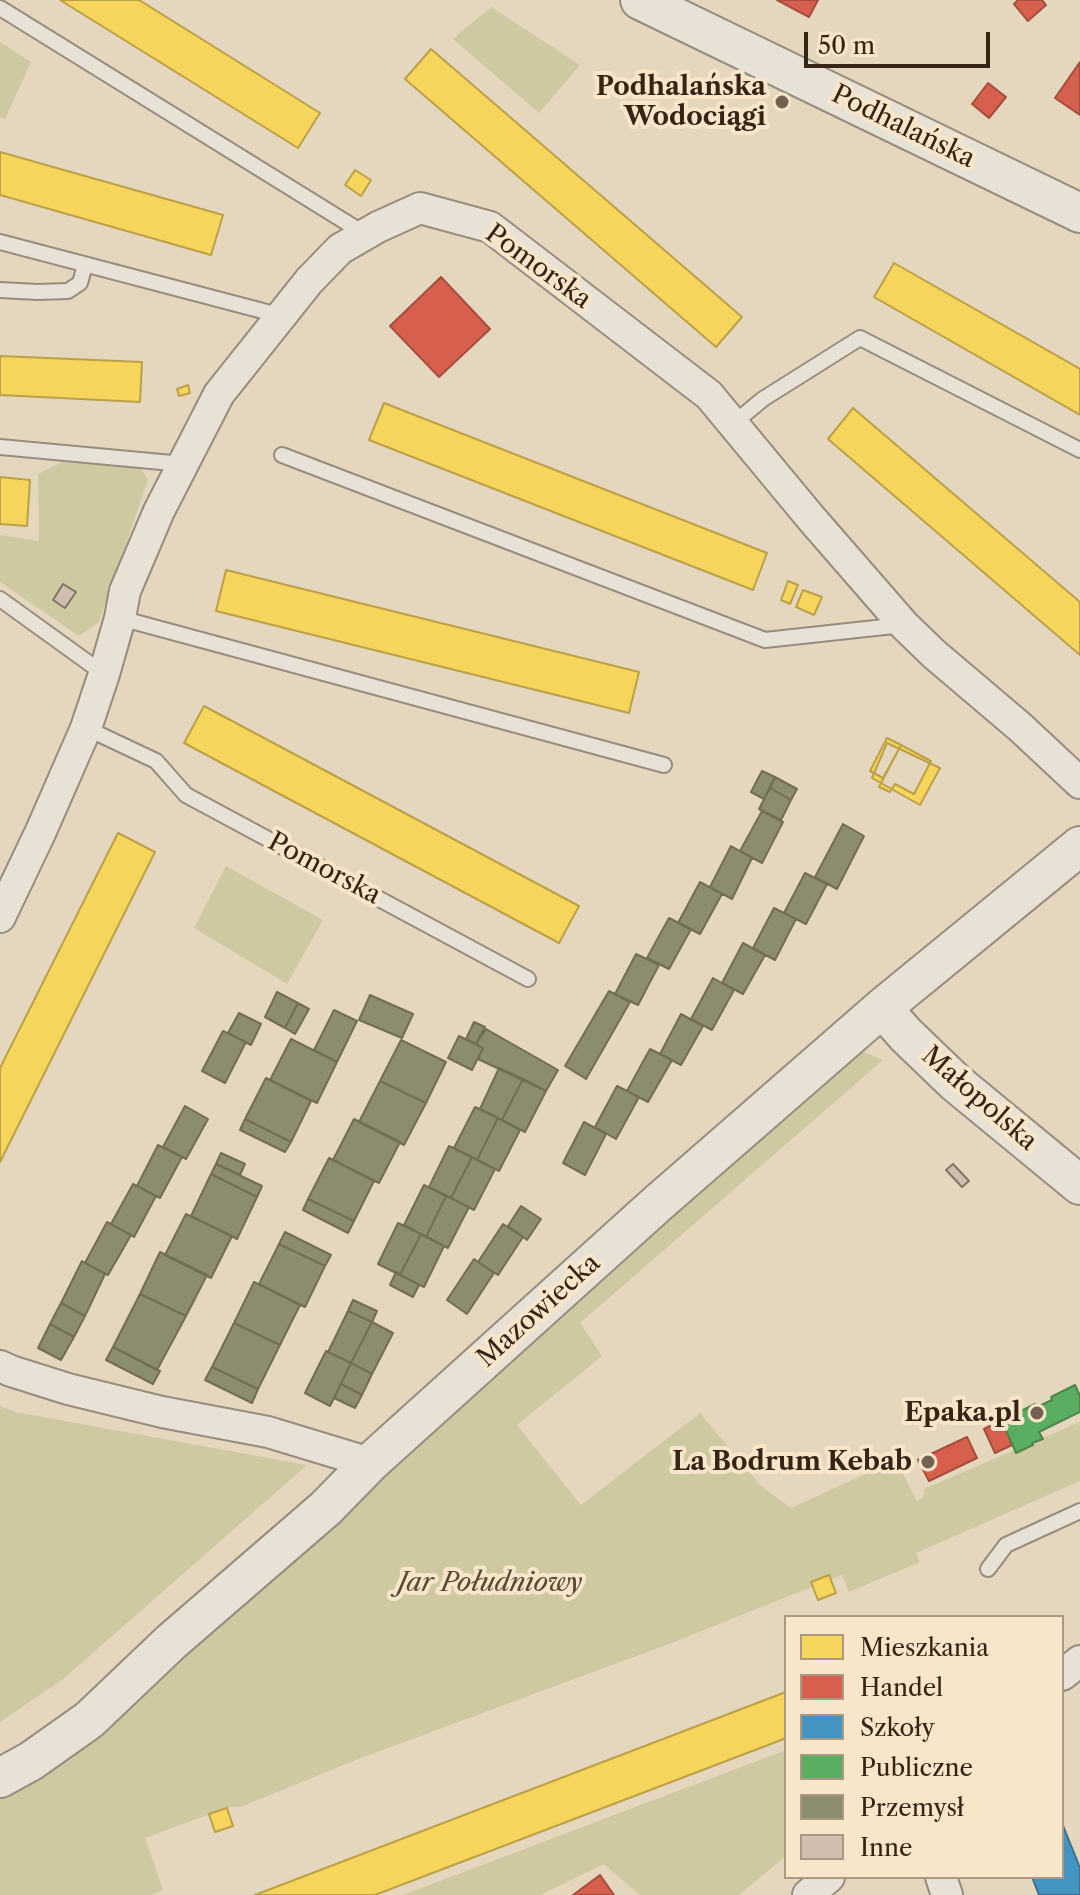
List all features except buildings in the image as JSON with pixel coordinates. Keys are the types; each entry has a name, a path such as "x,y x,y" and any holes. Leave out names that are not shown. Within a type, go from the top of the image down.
{"street":[{"name":"Podhalańska","path":"640,0 1080,213"},
{"name":"Pomorska","path":"0,917 86,728 120,618 125,591 159,511 219,394 309,281 340,249 420,208 490,227 709,395 904,625 1080,783"},
{"name":"Mazowiecka","path":"0,1778 89,1720 171,1642 326,1508 370,1463 657,1204 882,1008 1080,846"},
{"name":"Małopolska","path":"882,1008 956,1083 1080,1185"},
{"path":"0,1366 68,1389 162,1412 268,1432 370,1463"},
{"path":"1064,1673 1080,1661"},
{"path":"808,1895 827,1879"}],"lane":[{"path":"0,8 365,234"},
{"path":"0,242 282,316"},
{"path":"0,290 68,291 80,283 85,265"},
{"path":"734,423 763,399 860,338 1080,450"},
{"path":"0,447 183,464"},
{"path":"282,455 765,640 904,625"},
{"path":"0,599 104,674"},
{"path":"120,618 664,765"},
{"name":"Pomorska","path":"86,728 156,761 186,795 528,979"},
{"path":"988,1569 1006,1545 1080,1511"}],"green space":[{"path":"491,7 580,65 539,113 453,39"},
{"path":"0,42 31,62 5,119 0,117"},
{"path":"74,456 136,460 148,480 99,622 79,636 0,582 0,535 39,541 38,474"},
{"path":"226,866 323,920 287,984 194,928"},
{"name":"Jar Południowy","path":"862,1051 883,1060 580,1323 602,1356 517,1425 581,1505 700,1413 761,1486 791,1508 896,1460 917,1501 923,1498 924,1489 1080,1422 1080,1481 916,1553 920,1562 849,1592 842,1575 240,1807 229,1807 145,1838 163,1890 151,1895 0,1895 0,1778"},
{"path":"0,1406 15,1412 307,1465 62,1680 0,1722"},
{"path":"784,1751 784,1858 739,1895 640,1895 604,1864 540,1895 403,1895"}],"place":[{"name":"Podhalańska Wodociągi","path":"782,102"},
{"name":"Epaka.pl","path":"1037,1413"},
{"name":"La Bodrum Kebab","path":"928,1462"}]}
